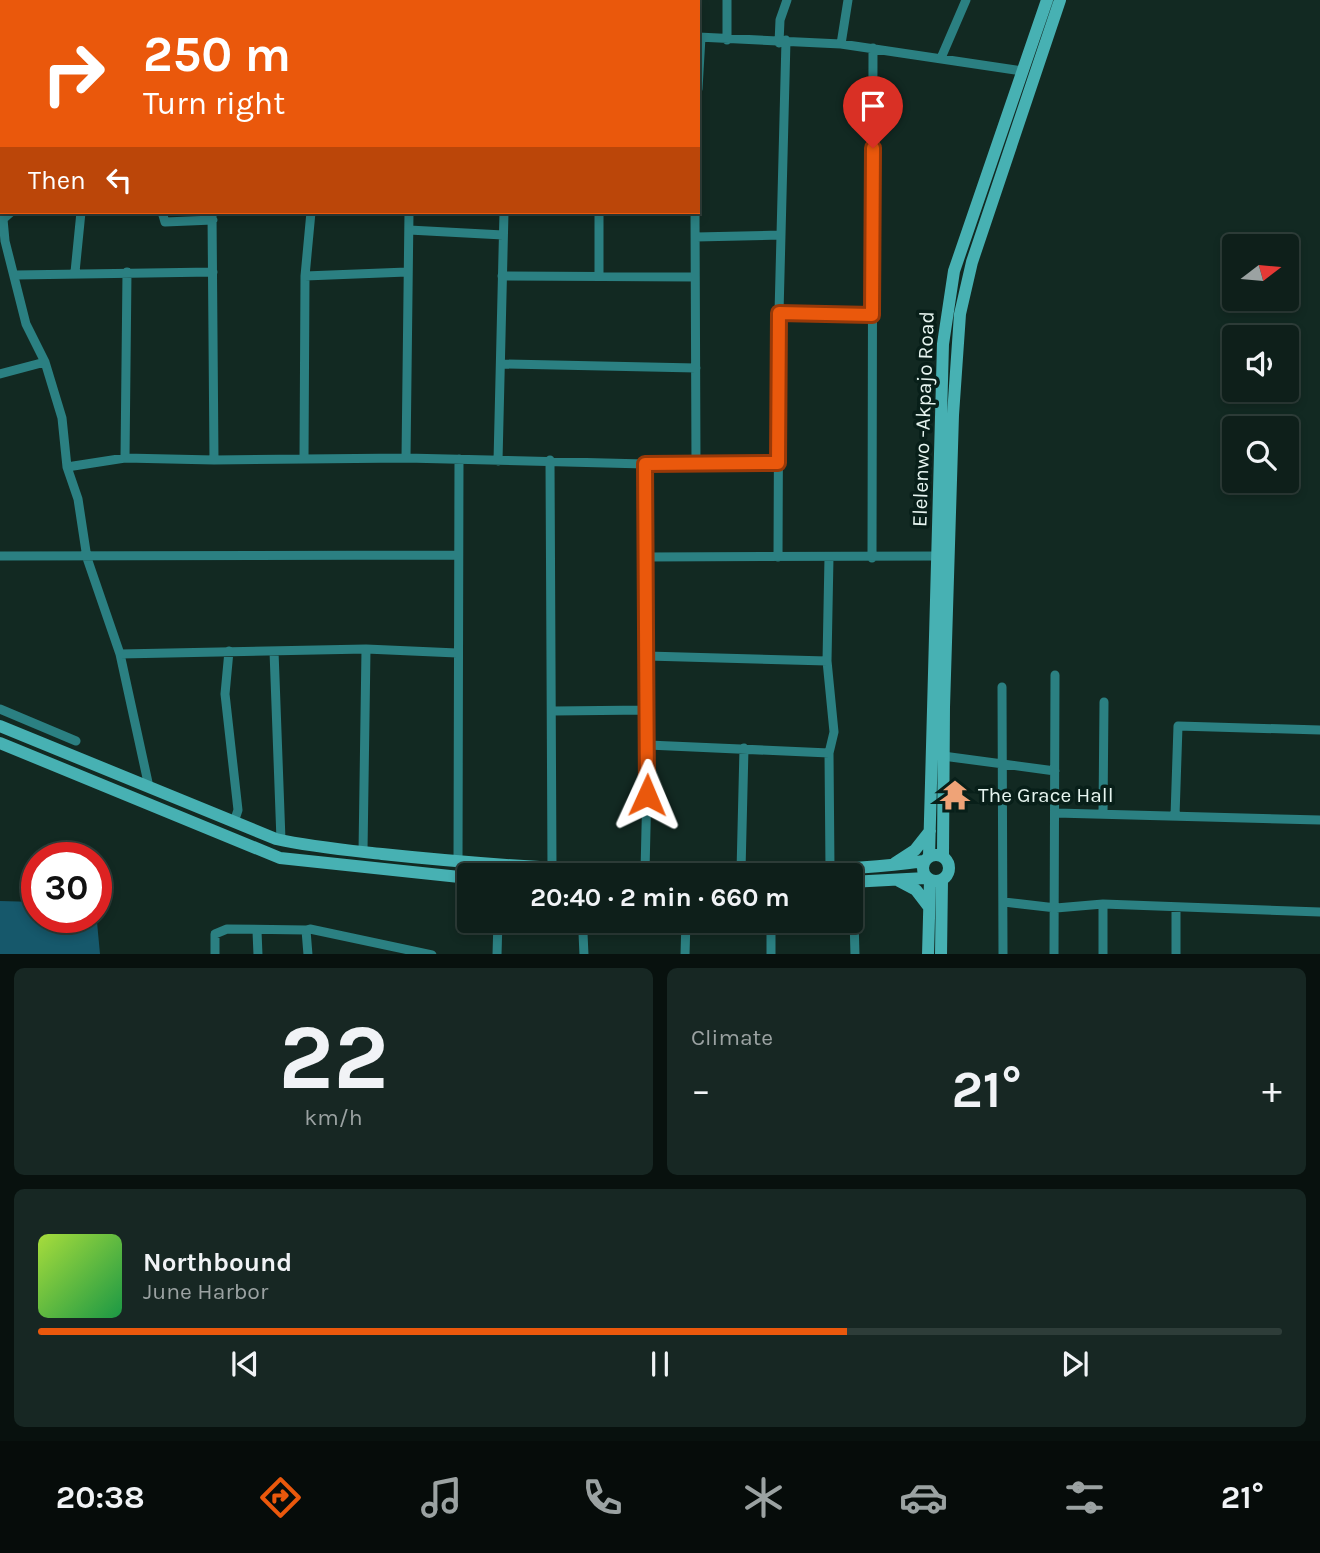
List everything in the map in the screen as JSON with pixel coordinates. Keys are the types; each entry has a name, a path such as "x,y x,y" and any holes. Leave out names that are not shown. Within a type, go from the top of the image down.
{"main road":[{"name":"Elelenwo -Akpajo Road","path":"1047,0 954,271 947,301 930,831 927,859 922,870 933,879 949,869 943,856 943,756 953,415 960,314 972,262 1060,0"},
{"path":"0,726 281,840 316,848 458,863"},
{"path":"0,743 280,858 457,877"},
{"path":"892,864 915,850 930,831"},
{"path":"863,866 943,856"},
{"path":"863,882 933,879"},
{"path":"928,954 929,907 933,879"},
{"path":"933,879 941,954"},
{"path":"899,881 916,890 929,907"}],"street":[{"path":"727,0 727,40"},
{"path":"778,557 780,20 787,0"},
{"path":"841,44 848,0"},
{"path":"940,58 966,0"},
{"path":"700,37 841,44 1023,71"},
{"path":"872,558 873,48"},
{"path":"9,214 3,219 4,253 16,275 26,324 45,362 62,418 67,467 78,499 87,558 120,654 149,787"},
{"path":"75,272 81,214"},
{"path":"163,214 165,222 212,216 214,460"},
{"path":"304,459 304,276 311,214"},
{"path":"406,458 410,214"},
{"path":"498,461 503,214"},
{"path":"598,214 599,275"},
{"path":"695,214 696,463"},
{"path":"409,230 503,236"},
{"path":"696,237 780,235"},
{"path":"16,275 75,272 213,272"},
{"path":"125,458 127,272"},
{"path":"304,276 407,272"},
{"path":"502,276 695,277"},
{"path":"779,313 872,315"},
{"path":"0,374 45,362"},
{"path":"502,364 696,368"},
{"path":"67,467 125,458 406,458 645,464 778,463"},
{"path":"458,863 459,459"},
{"path":"550,460 554,711 552,863"},
{"path":"645,464 648,710 645,863"},
{"path":"0,556 87,558 457,555"},
{"path":"647,557 937,556"},
{"path":"829,557 828,661 834,732 829,753 830,863"},
{"path":"120,654 366,649 457,653"},
{"path":"363,852 366,649"},
{"path":"229,651 225,694 239,810 234,822"},
{"path":"274,651 281,840"},
{"path":"647,656 828,661"},
{"path":"1054,954 1055,675"},
{"path":"1002,687 1003,954"},
{"path":"1103,814 1104,702"},
{"path":"0,709 76,741"},
{"path":"554,711 648,710"},
{"path":"1175,816 1178,726 1320,730"},
{"path":"648,745 829,753"},
{"path":"741,863 744,748"},
{"path":"943,756 1055,771"},
{"path":"1056,813 1320,820"},
{"path":"1004,902 1056,908 1103,904 1320,912"},
{"path":"1103,904 1103,954"},
{"path":"1176,954 1177,907"},
{"path":"215,954 215,934 227,929 306,930 426,954"},
{"path":"306,930 308,954"},
{"path":"257,931 258,954"},
{"path":"497,954 498,933"},
{"path":"583,933 584,954"},
{"path":"685,954 686,933"},
{"path":"771,933 771,954"},
{"path":"854,933 855,954"}],"water":[{"path":"0,901 21,902 21,933 98,933 100,954 0,954"}],"place":[{"name":"The Grace Hall","path":"955,795"}],"route":[{"path":"647,795 645,464 778,463 779,313 872,315 875,230 873,148"}]}
